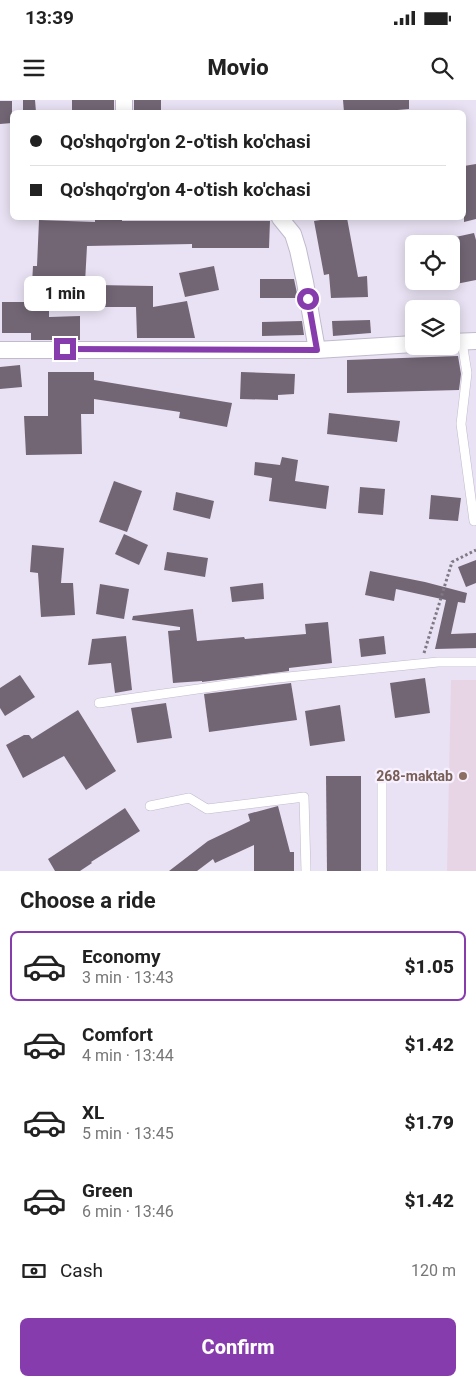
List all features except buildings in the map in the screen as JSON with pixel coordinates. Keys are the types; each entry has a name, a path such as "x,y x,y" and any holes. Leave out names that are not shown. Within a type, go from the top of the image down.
{"street":[{"path":"282,220 293,234 298,250 317,350"},
{"path":"0,350 317,350 405,345"}],"lane":[{"path":"463,342 467,373 460,424 474,521"},
{"path":"99,703 268,680 438,662 476,662"},
{"path":"382,778 382,871"},
{"path":"150,806 189,798 207,809 304,796 306,871"}],"path":[{"path":"438,662 424,654 452,562 476,550"}],"shaded area":[{"name":"268-maktab","path":"451,680 476,680 476,871 447,871"}],"place":[{"name":"268-maktab","path":"463,776"}],"route":[{"path":"65,349 317,350 308,299"}]}
